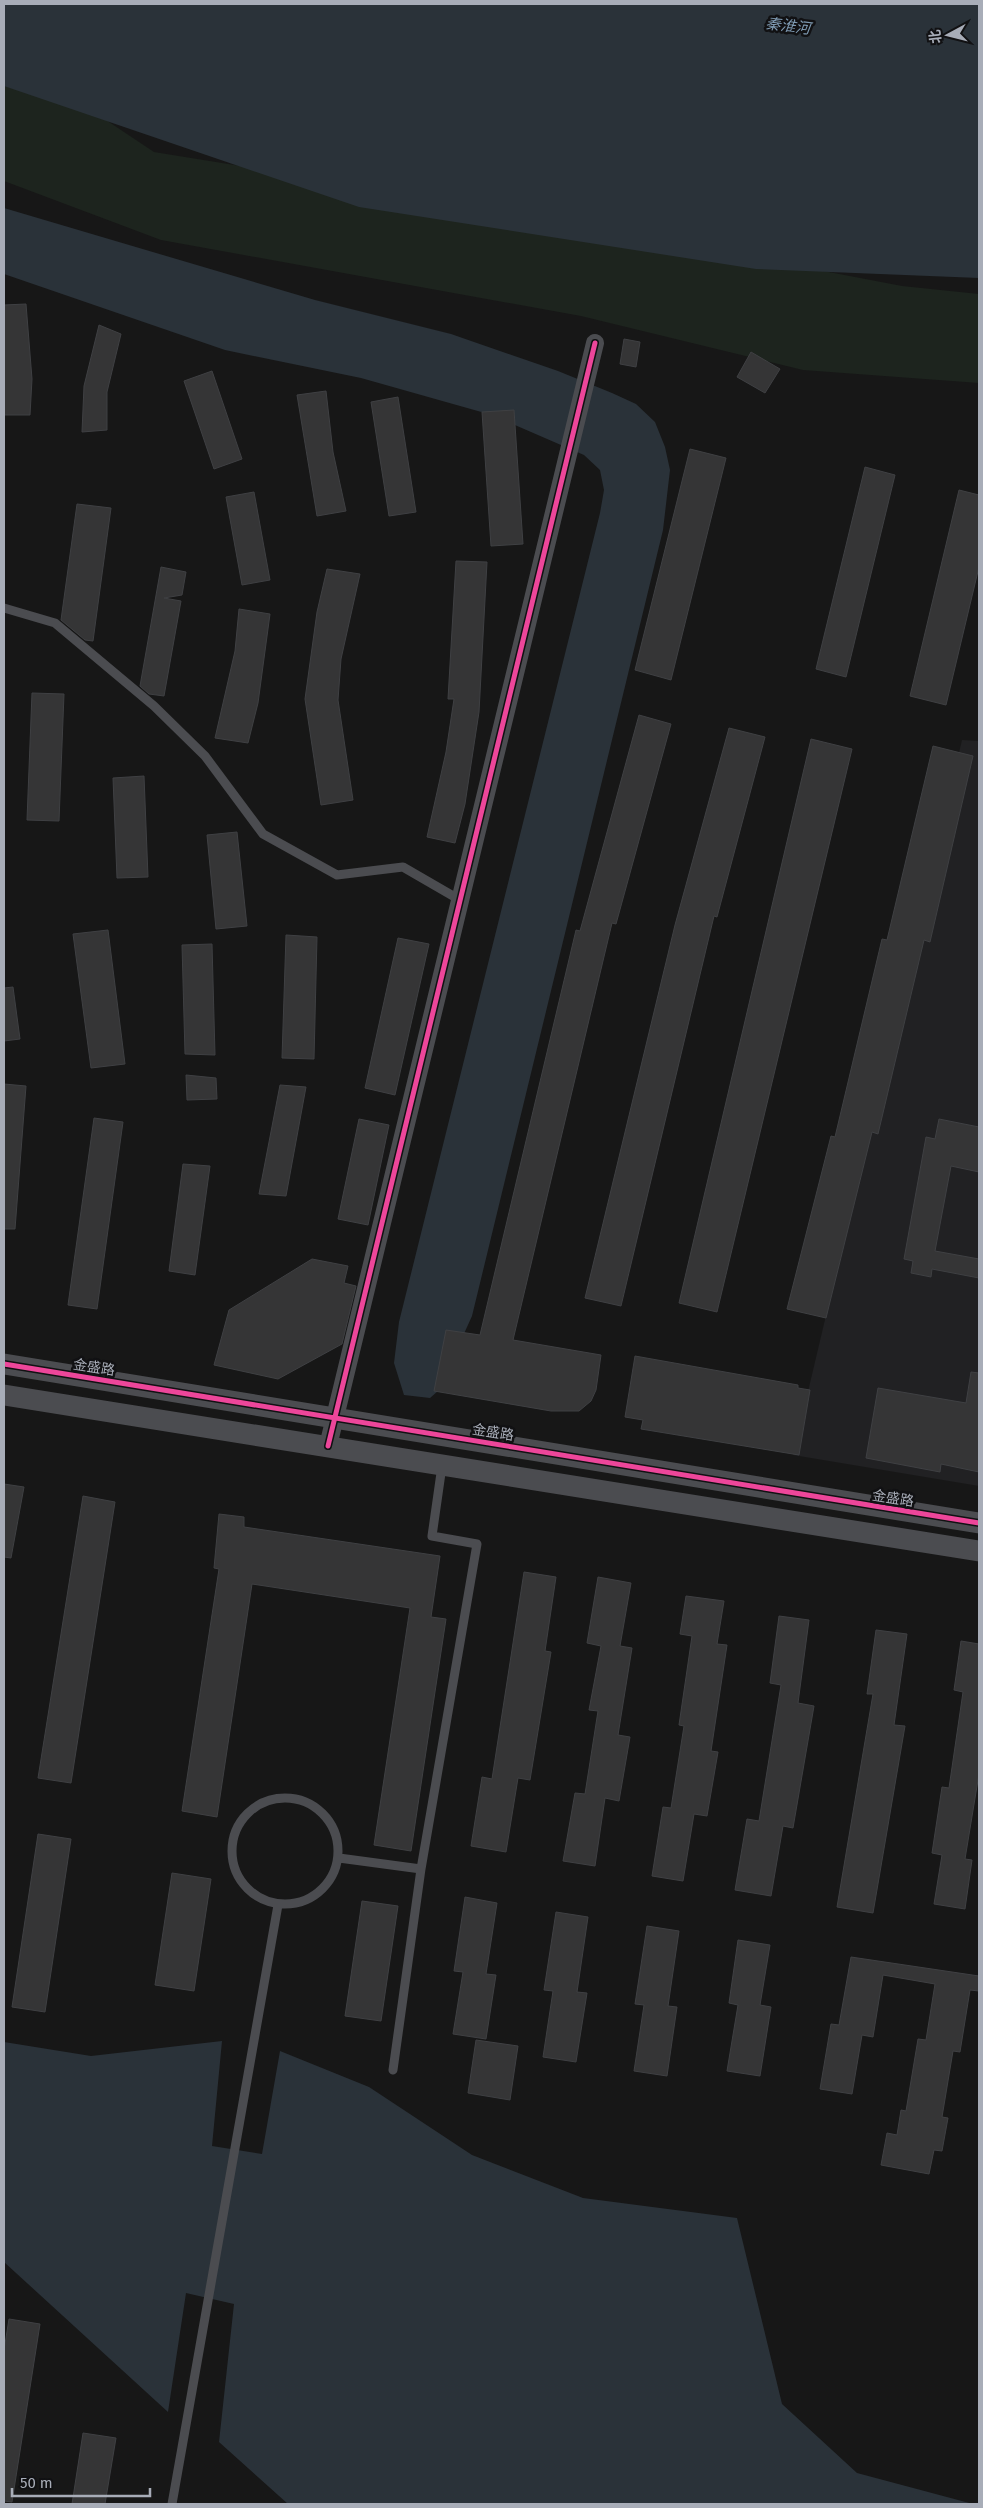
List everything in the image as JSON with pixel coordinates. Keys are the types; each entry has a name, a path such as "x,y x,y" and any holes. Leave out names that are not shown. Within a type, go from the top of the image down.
{"street":[{"path":"328,1446 595,343"},
{"name":"金盛路","path":"4,1364 979,1523"},
{"path":"4,1395 979,1551"}],"lane":[{"path":"4,608 55,623 154,706 205,756 264,834 337,875 404,866 460,900"},
{"path":"393,2070 421,1869 477,1544 432,1536 442,1464"},
{"path":"292,1797 312,1804 328,1818 337,1837 338,1858 332,1878 318,1894 299,1904 278,1905 258,1898 242,1884 233,1865 232,1844 238,1824 252,1808 272,1799 292,1797"},
{"path":"338,1858 421,1869"},
{"path":"172,2504 278,1905"}],"shaded area":[{"path":"4,70 55,86 154,152 462,202 902,286 979,294 979,383 803,370 581,316 161,240 4,181"},
{"path":"962,740 979,741 979,1486 793,1455"}],"water":[{"name":"秦淮河","path":"4,4 979,4 979,278 756,269 359,207 4,86"},
{"path":"4,208 315,300 451,334 558,371 636,404 655,422 665,447 670,470 663,530 472,1316 438,1391 430,1398 404,1395 394,1363 399,1322 600,513 604,490 600,470 584,455 492,415 361,378 225,350 4,274"},
{"path":"222,2041 212,2146 262,2154 280,2051 369,2087 472,2155 583,2198 737,2218 782,2404 857,2473 973,2504 288,2504 219,2442 234,2304 186,2293 168,2412 4,2262 4,2042 91,2056"}],"building":[{"path":"26,304 32,379 30,415 4,415 4,305"},
{"path":"99,325 121,334 107,392 107,430 82,432 84,386"},
{"path":"624,339 640,342 636,367 620,364"},
{"path":"751,352 780,369 765,393 737,377"},
{"path":"212,371 242,459 214,469 184,381"},
{"path":"326,391 333,452 346,511 317,516 297,395"},
{"path":"398,397 416,512 389,516 371,402"},
{"path":"514,410 523,544 491,546 482,412"},
{"path":"690,449 726,458 671,680 635,670"},
{"path":"865,467 895,475 846,677 816,669"},
{"path":"959,490 979,495 979,567 946,705 910,696"},
{"path":"254,492 270,580 242,585 226,497"},
{"path":"77,504 111,508 93,641 85,640 61,620"},
{"path":"456,561 487,562 479,712 465,804 455,843 427,837 446,752 454,699 448,699"},
{"path":"161,567 186,572 182,595 164,598 181,601 164,696 149,694 140,686"},
{"path":"327,569 360,574 341,659 338,700 353,800 321,805 305,699 317,612"},
{"path":"239,609 270,614 258,703 248,743 215,738 235,651"},
{"path":"32,693 64,694 59,821 27,820"},
{"path":"639,715 671,724 616,924 612,923 513,1340 601,1355 596,1390 591,1401 579,1411 551,1411 434,1391 446,1330 480,1335 576,930 580,931"},
{"path":"729,728 765,737 717,917 714,916 621,1306 585,1298 675,925"},
{"path":"811,739 852,749 717,1312 679,1303"},
{"path":"933,746 973,756 930,942 924,940 878,1134 872,1132 826,1318 787,1309 831,1136 835,1137 882,939 887,940"},
{"path":"144,776 148,877 117,878 113,778"},
{"path":"237,832 247,926 216,929 207,835"},
{"path":"108,930 125,1064 91,1068 73,934"},
{"path":"286,935 317,937 314,1059 282,1058"},
{"path":"398,938 429,944 395,1095 365,1088"},
{"path":"212,944 215,1055 185,1054 182,945"},
{"path":"13,987 20,1039 4,1041 4,988"},
{"path":"186,1075 216,1078 217,1099 187,1100"},
{"path":"4,1084 26,1086 15,1229 4,1229"},
{"path":"280,1085 306,1087 286,1196 259,1194"},
{"path":"94,1118 123,1122 97,1309 68,1305"},
{"path":"359,1119 389,1125 368,1225 338,1219"},
{"path":"939,1119 979,1127 979,1172 951,1166 935,1251 979,1259 979,1278 932,1269 931,1277 911,1273 913,1261 904,1259 926,1137 935,1139"},
{"path":"183,1164 210,1166 195,1275 169,1271"},
{"path":"312,1259 348,1266 344,1283 356,1286 342,1344 278,1379 214,1365 229,1310"},
{"path":"635,1356 798,1385 798,1388 810,1390 799,1455 641,1429 643,1420 625,1417"},
{"path":"971,1372 979,1373 979,1472 941,1464 940,1472 866,1458 878,1388 966,1403"},
{"path":"4,1484 24,1487 11,1558 4,1557"},
{"path":"83,1496 115,1502 71,1783 38,1778"},
{"path":"219,1514 244,1517 244,1527 440,1556 431,1617 446,1619 411,1851 374,1845 410,1608 252,1584 217,1817 182,1811 219,1569 214,1568"},
{"path":"524,1572 556,1577 545,1651 551,1652 530,1780 518,1778 506,1852 471,1846 482,1777 492,1779"},
{"path":"598,1577 631,1583 620,1646 632,1648 618,1735 630,1737 619,1801 605,1798 595,1866 563,1861 575,1793 585,1794 598,1711 589,1710 601,1646 587,1643"},
{"path":"686,1596 724,1601 717,1644 727,1645 711,1751 718,1752 707,1816 694,1814 683,1881 652,1876 663,1807 671,1808 684,1726 679,1725 692,1636 680,1634"},
{"path":"779,1616 809,1620 798,1703 814,1706 793,1828 783,1826 771,1896 735,1890 747,1819 759,1821 781,1685 770,1683"},
{"path":"876,1630 907,1634 894,1725 905,1726 873,1913 837,1907 873,1694 867,1694"},
{"path":"961,1641 979,1644 979,1774 965,1859 972,1860 965,1909 934,1904 942,1855 932,1853 942,1787 949,1788 963,1692 954,1690"},
{"path":"38,1834 71,1839 45,2012 12,2007"},
{"path":"172,1873 211,1879 194,1991 155,1985"},
{"path":"465,1897 497,1903 486,1974 496,1975 486,2039 453,2034 463,1972 454,1971"},
{"path":"362,1901 398,1906 381,2021 345,2016"},
{"path":"556,1912 588,1917 577,1992 587,1993 576,2062 543,2057 553,1991 544,1990"},
{"path":"647,1926 679,1931 668,2006 677,2007 667,2076 634,2071 644,2005 635,2004"},
{"path":"738,1940 770,1945 760,2005 771,2007 760,2076 727,2071 738,2005 729,2003"},
{"path":"851,1957 979,1976 979,1991 970,1990 960,2052 953,2051 942,2117 948,2118 942,2151 934,2150 929,2174 881,2165 887,2133 897,2135 901,2110 906,2111 918,2039 926,2040 935,1984 883,1975 873,2037 862,2035 852,2094 820,2089 831,2024 839,2025"},
{"path":"476,2040 518,2046 510,2100 468,2093"},
{"path":"9,2319 40,2324 12,2502 4,2501 4,2350"},
{"path":"83,2433 116,2438 105,2504 72,2504"}],"cycle path":[{"path":"328,1446 595,343"},
{"path":"4,1364 979,1523"}]}
